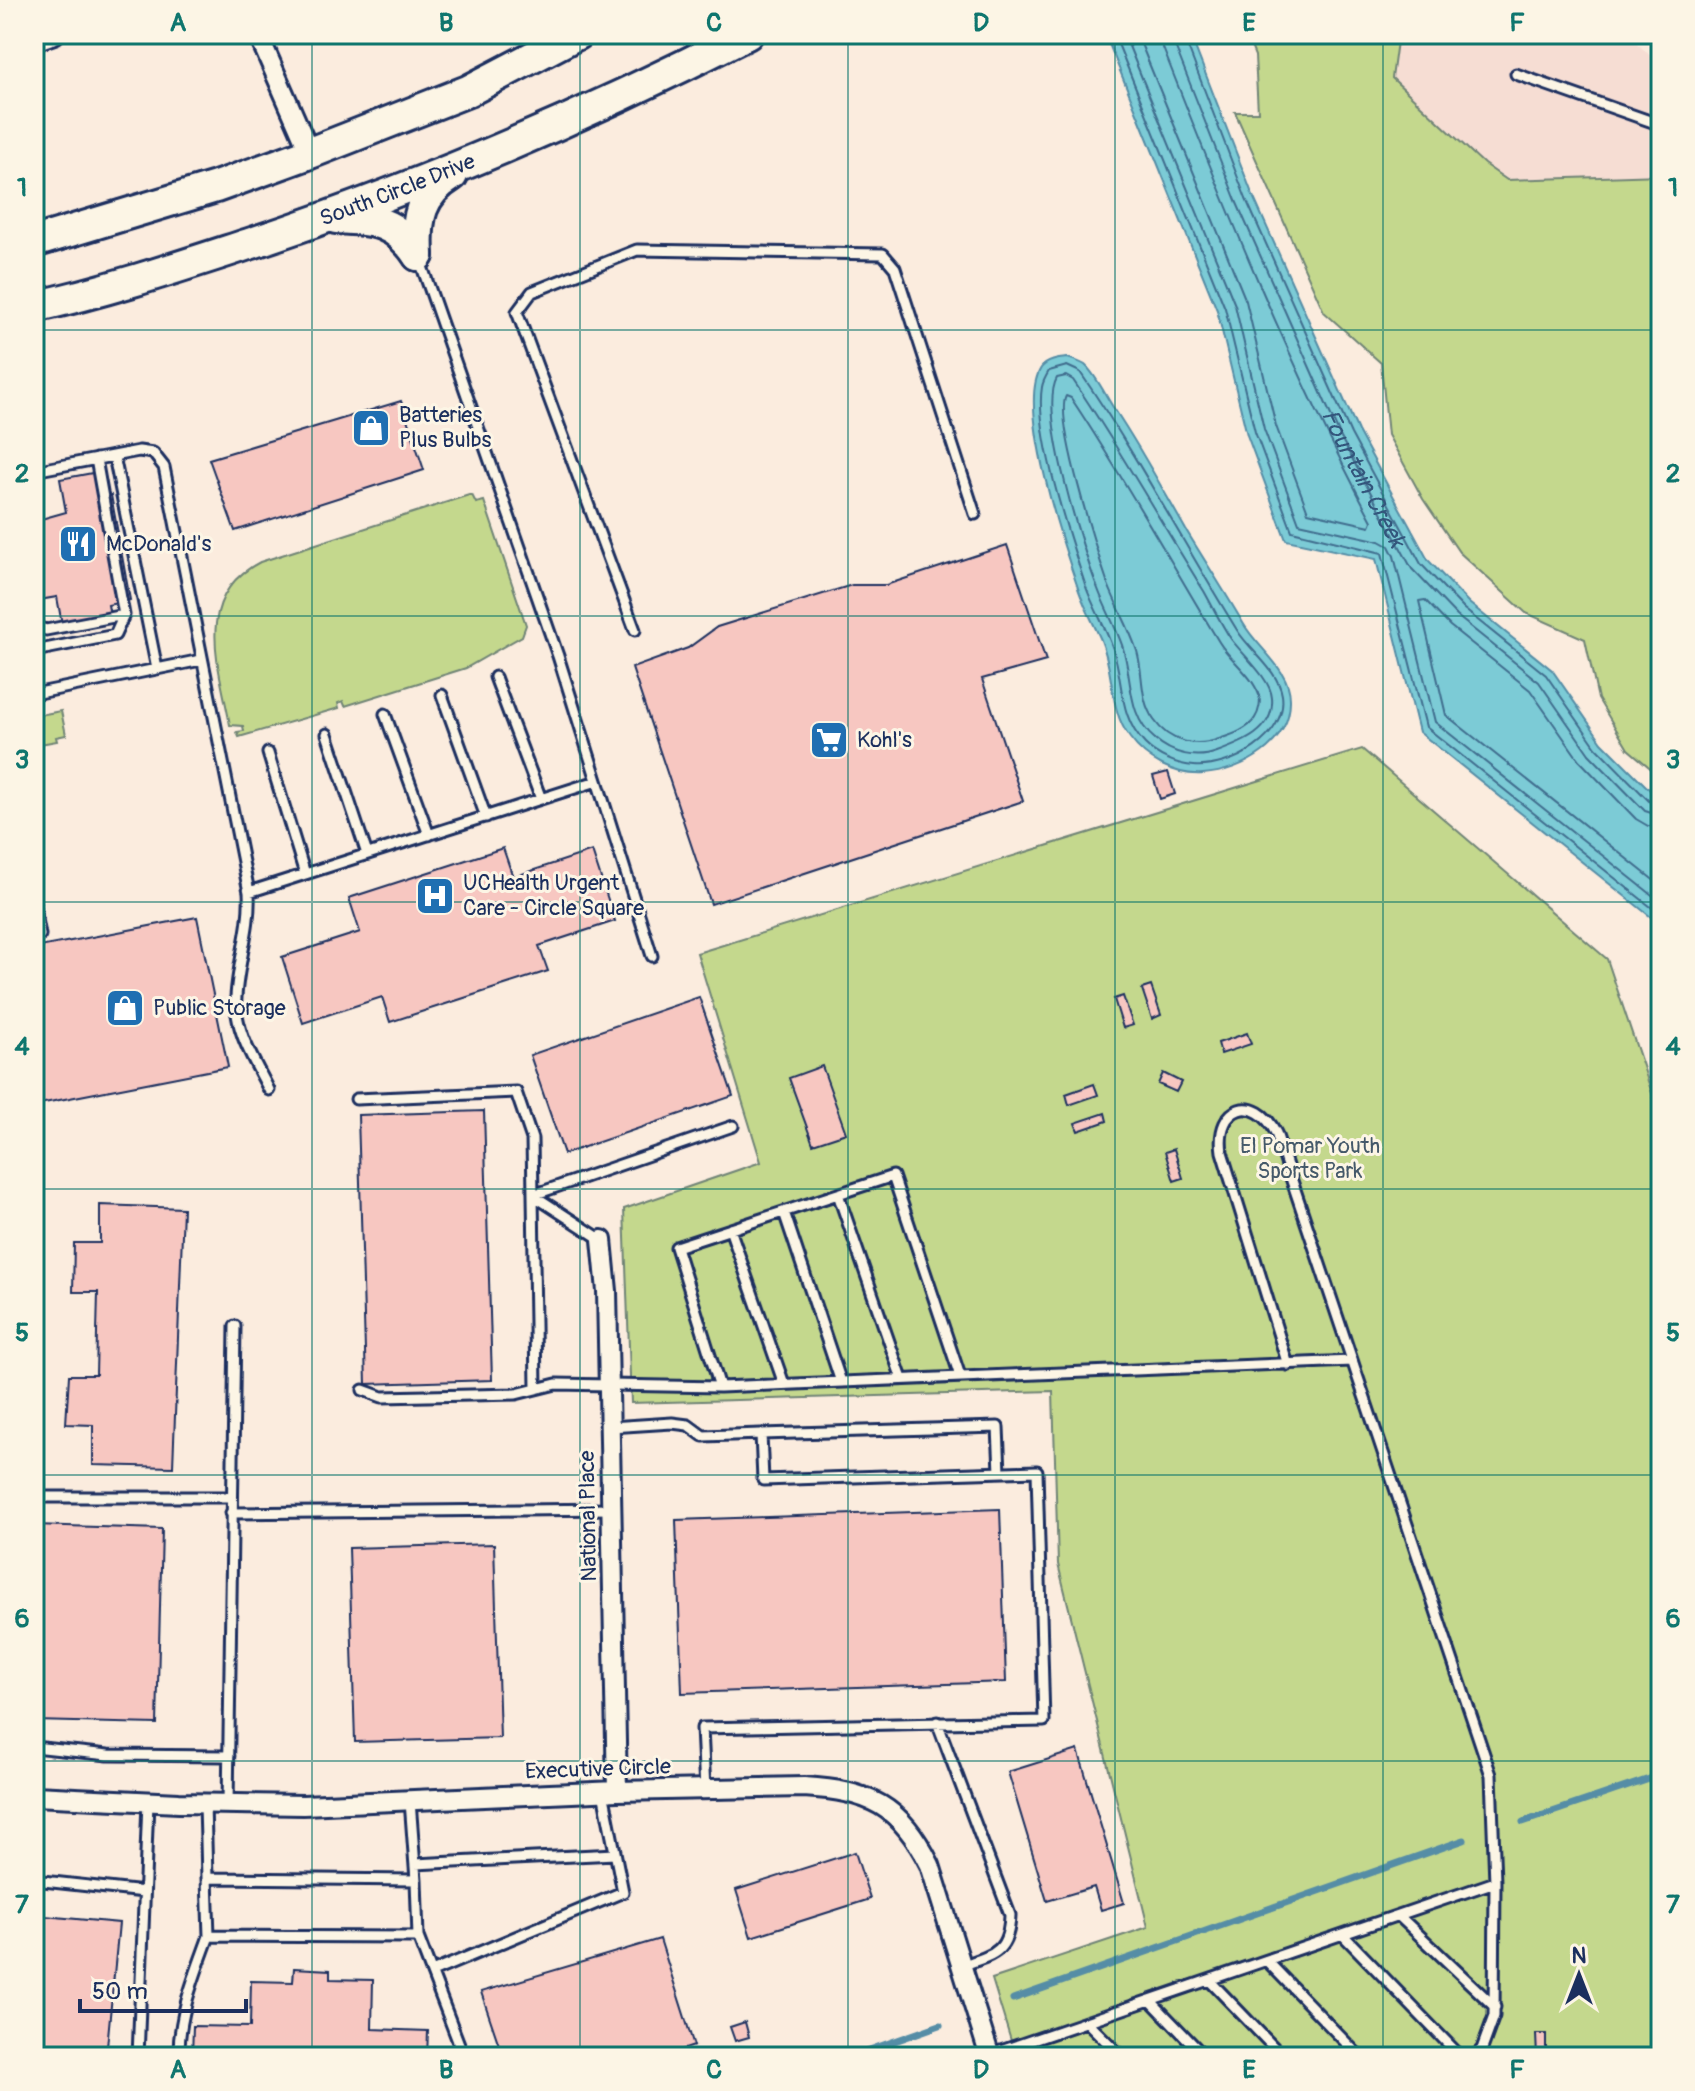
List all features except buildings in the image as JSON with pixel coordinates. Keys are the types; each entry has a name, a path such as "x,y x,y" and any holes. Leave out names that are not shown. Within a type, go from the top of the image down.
{"main road":[{"path":"34,242 216,187 310,153 468,91 577,34"},
{"name":"South Circle Drive","path":"34,307 163,273 326,218 471,163 560,125 747,34"},
{"path":"418,255 417,222 423,206 441,181 471,163"},
{"path":"326,218 360,219 394,228 405,236 418,255"}],"street":[{"path":"34,41 52,34"},
{"path":"258,34 310,153"},
{"name":"National Place","path":"602,1240 607,1291 610,1427 610,1791"},
{"name":"Executive Circle","path":"34,1796 303,1805 610,1791 834,1789 874,1801 906,1823 930,1865 989,2056"}],"lane":[{"path":"1516,74 1661,125"},
{"path":"635,630 517,312 532,292 637,250 883,254 895,268 975,514"},
{"path":"418,255 558,656 652,956"},
{"path":"34,471 139,451 153,453 164,467 249,892 250,915 235,999 240,1029 269,1090"},
{"path":"114,456 157,669"},
{"path":"34,647 40,650 115,635 124,615 96,459"},
{"path":"34,626 46,630 124,615"},
{"path":"34,694 201,660"},
{"path":"495,677 541,799"},
{"path":"442,695 486,817"},
{"path":"385,714 429,835"},
{"path":"327,734 367,854"},
{"path":"268,753 305,874"},
{"path":"249,892 597,781"},
{"path":"34,903 40,935"},
{"path":"356,1099 516,1092 532,1139 536,1388"},
{"path":"1288,1365 1222,1152 1222,1127 1227,1116 1237,1111 1249,1109 1260,1114 1270,1120 1276,1133 1491,1775 1495,2007 1482,2049 1474,2057"},
{"path":"533,1195 733,1126"},
{"path":"720,1387 676,1247 893,1176 960,1376"},
{"path":"838,1194 902,1379"},
{"path":"533,1195 602,1240"},
{"path":"784,1212 841,1382"},
{"path":"730,1229 784,1384"},
{"path":"228,1804 235,1326"},
{"path":"363,1390 382,1397 516,1394 556,1384 720,1387 1352,1361"},
{"path":"610,1427 672,1423 688,1425 703,1436 998,1427 1000,1472"},
{"path":"705,1790 702,1728 1044,1721 1037,1471 763,1480 761,1434"},
{"path":"34,1497 231,1497"},
{"path":"231,1513 611,1509"},
{"path":"937,1722 1010,1915 1006,1943 995,1954 961,1966"},
{"path":"34,1747 108,1755 229,1756"},
{"path":"432,1972 623,1892 615,1854 610,1791"},
{"path":"410,1801 418,1937 464,2057"},
{"path":"138,2057 148,1802"},
{"path":"179,2057 187,1998 209,1936 205,1804"},
{"path":"415,1864 615,1854"},
{"path":"207,1878 416,1880"},
{"path":"34,1880 144,1892"},
{"path":"989,2056 1495,1882"},
{"path":"1399,1916 1495,2007"},
{"path":"1343,1935 1461,2057"},
{"path":"209,1936 418,1937"},
{"path":"1267,1961 1360,2057"},
{"path":"1209,1980 1283,2057"},
{"path":"1150,2000 1205,2057"},
{"path":"1087,2022 1122,2057"}],"shaded area":[{"path":"1398,34 1627,34 1661,66 1661,175 1508,180 1484,164 1392,78"}],"green space":[{"path":"1246,34 1398,34 1392,78 1484,164 1507,180 1661,175 1661,777 1628,749 1598,699 1585,639 1526,613 1459,552 1423,499 1388,435 1381,363 1324,312 1235,112 1258,112 1255,56"},
{"path":"469,495 476,503 484,501 526,625 522,636 466,668 345,706 343,701 338,703 339,708 239,737 237,732 244,731 243,726 230,725 215,634 225,594 239,577 260,562"},
{"path":"61,711 66,735 56,737 57,741 34,745 34,716"},
{"name":"El Pomar Youth Sports Park","path":"1362,749 1607,959 1661,1120 1661,2057 1016,2057 992,1979 1148,1927 1058,1564 1053,1391 631,1403 624,1209 761,1162 697,953"}],"water":[{"name":"Fountain Creek","path":"1105,34 1190,34 1253,196 1358,431 1428,560 1469,603 1552,670 1602,742 1661,801 1661,925 1419,732 1376,559 1286,540 1247,435 1217,310"},
{"path":"1068,358 1085,365 1093,375 1243,623 1285,678 1290,699 1282,729 1262,752 1234,767 1192,774 1162,765 1137,746 1118,715 1105,652 1081,597 1063,543 1038,443 1035,386 1041,368 1057,359"}],"waterway":[{"path":"1523,1822 1661,1775"},
{"path":"1013,1999 1464,1840"},
{"path":"850,2057 940,2025"}],"place":[{"name":"Batteries Plus Bulbs","path":"371,428"},
{"name":"McDonald's","path":"78,544"},
{"name":"Kohl's","path":"829,740"},
{"name":"UCHealth Urgent Care - Circle Square","path":"435,896"},
{"name":"Public Storage","path":"125,1008"}]}
